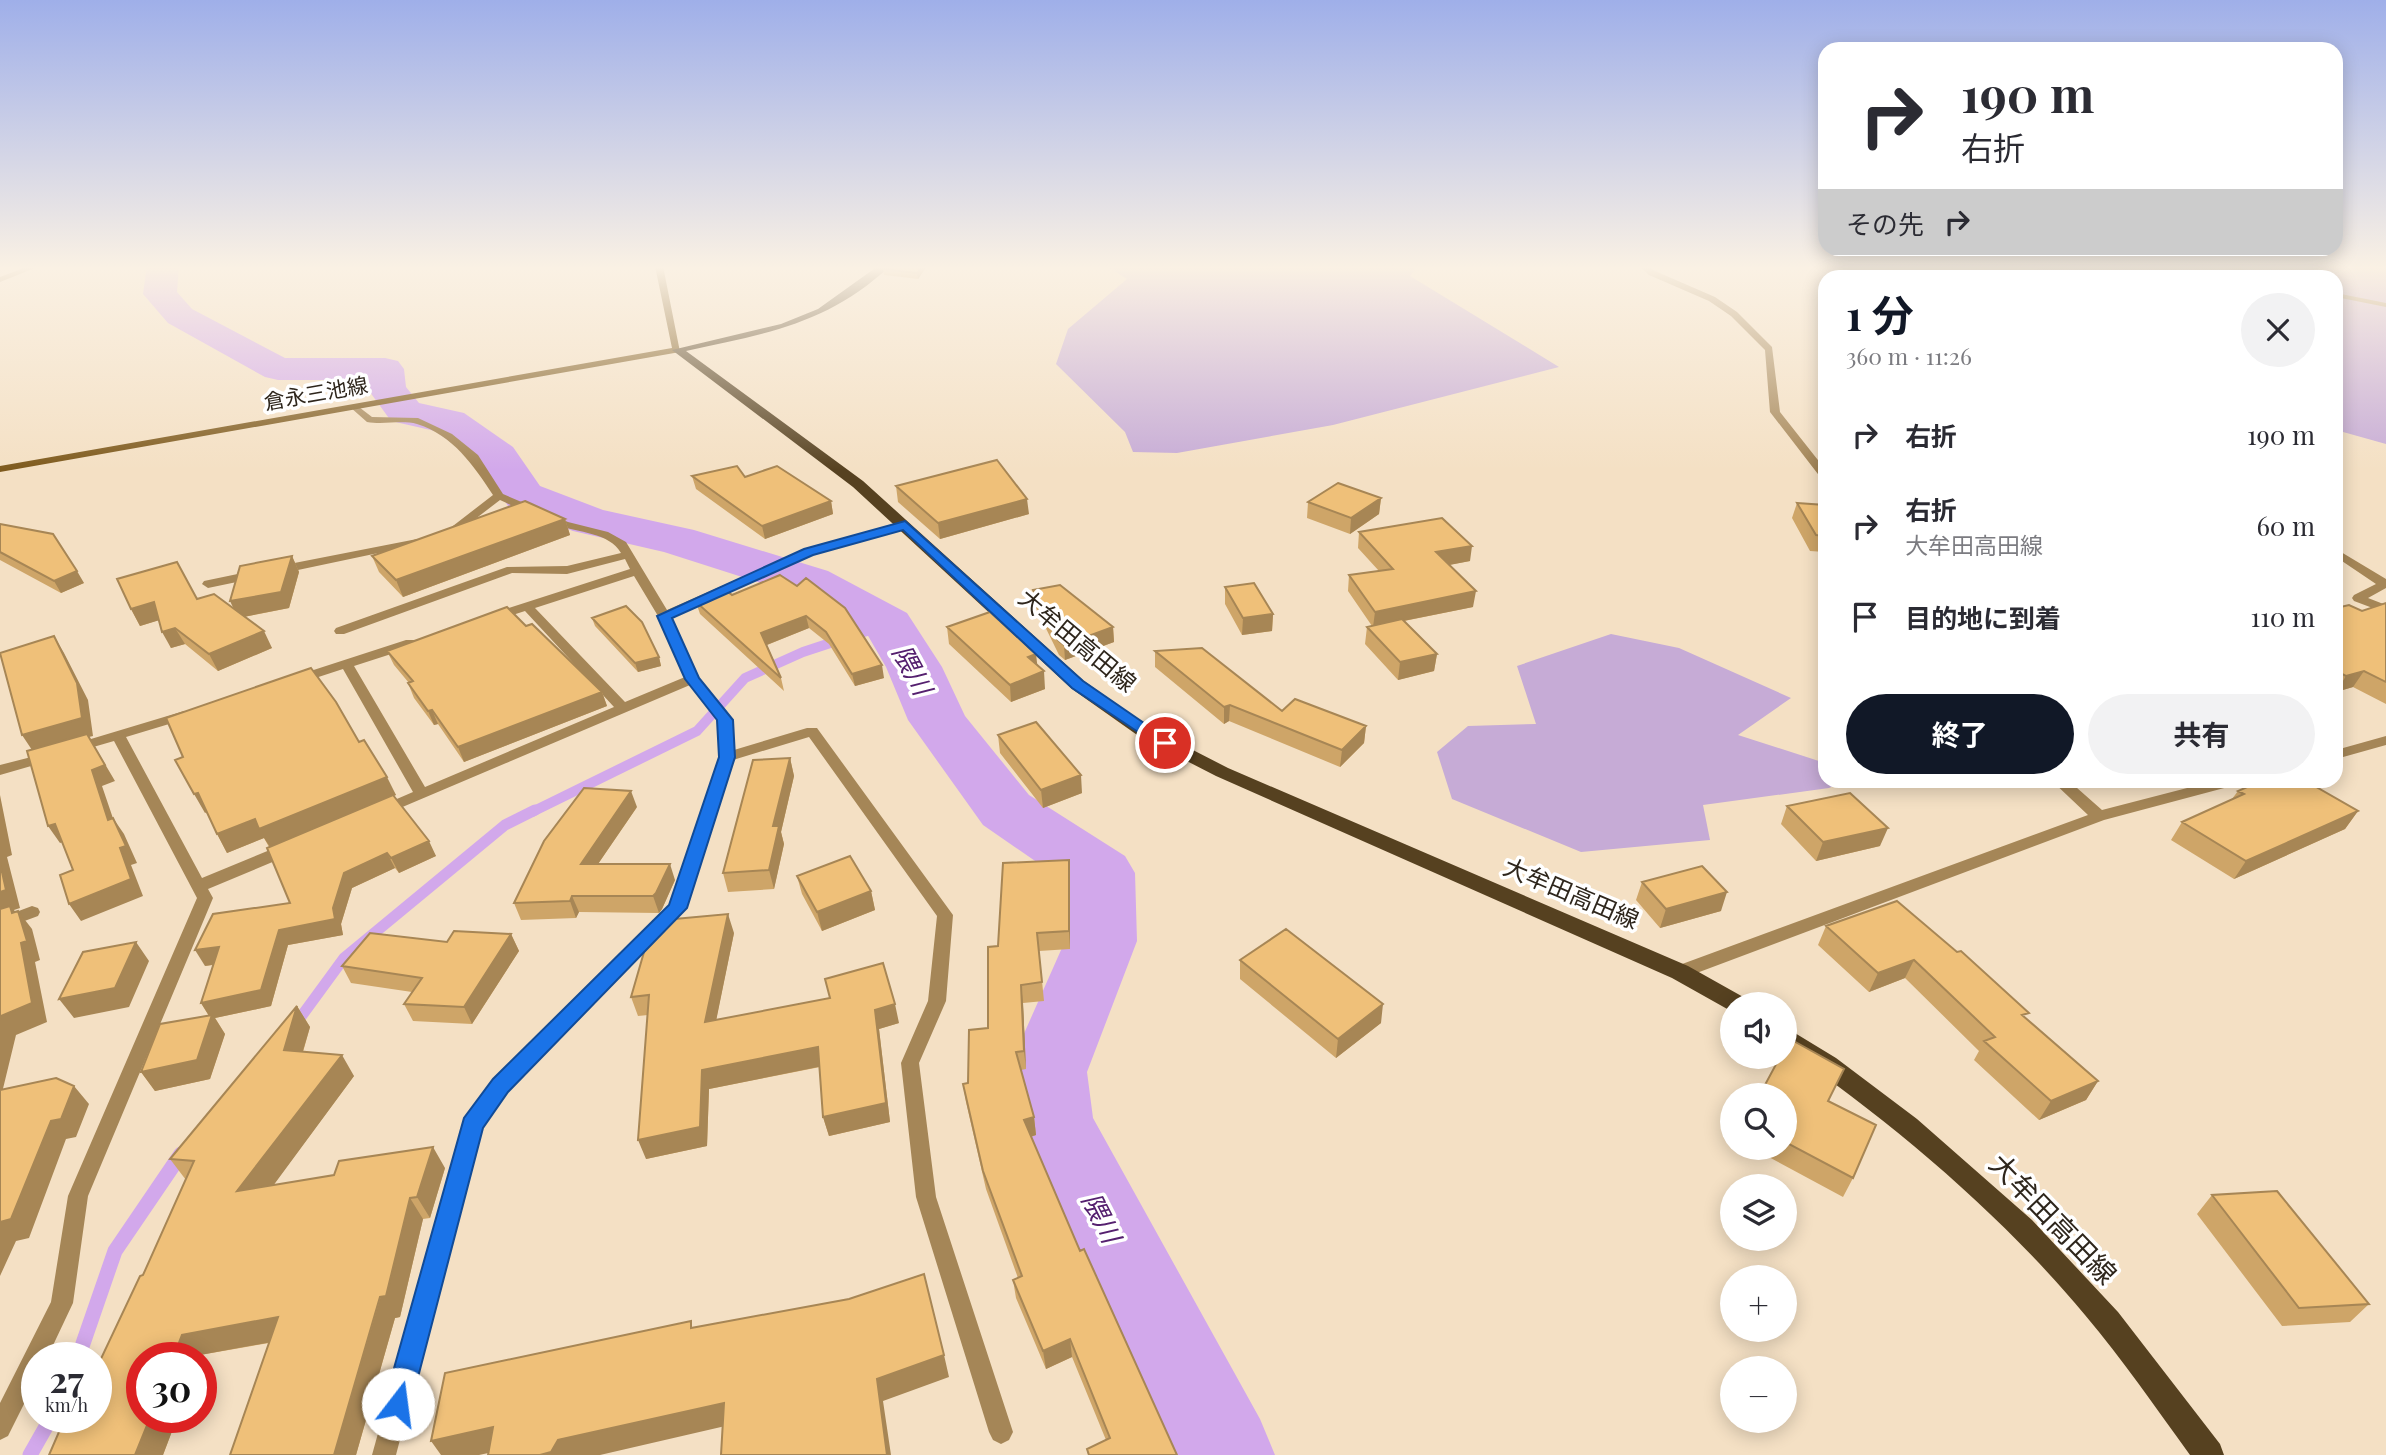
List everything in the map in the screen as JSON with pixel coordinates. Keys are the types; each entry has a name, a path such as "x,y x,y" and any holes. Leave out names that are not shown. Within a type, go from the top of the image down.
{"main road":[{"path":"674,334 677,350 743,334"},
{"name":"倉永三池線","path":"0,469 677,350"},
{"name":"大牟田高田線","path":"677,350 858,484 1077,685 1146,733 1222,772 1680,972 1720,994"},
{"name":"大牟田高田線","path":"1797,1045 1909,1126 1990,1195 2094,1304 2209,1455"}],"street":[{"path":"1754,334 1769,349 1775,412 1818,467"},
{"path":"355,407 370,420 418,421 448,436 474,457 499,496 564,524 604,534 622,544 664,616 692,679 717,709 727,757 677,908 500,1086 472,1125 384,1455"},
{"path":"439,538 461,527 499,496"},
{"path":"664,616 808,552 905,525"},
{"path":"208,584 425,541"},
{"path":"340,631 511,569 567,570 629,555"},
{"path":"2343,557 2385,584 2358,598 2386,609"},
{"path":"475,623 637,571"},
{"path":"527,606 623,708"},
{"path":"283,684 424,639"},
{"path":"346,664 422,794"},
{"path":"360,820 692,679"},
{"path":"0,770 194,712"},
{"path":"727,757 811,731 945,915 937,1001 910,1063 926,1197 1001,1432"},
{"path":"0,1428 62,1303 78,1196 205,898 118,736"},
{"path":"2343,753 2386,740"},
{"path":"2067,788 2099,816"},
{"path":"1680,972 2099,816 2207,788"},
{"path":"199,886 298,845"},
{"path":"0,923 32,912"}],"shaded area":[{"path":"1066,334 1505,334 1559,367 1333,425 1177,453 1133,452 1125,432 1056,364"},
{"path":"2343,334 2386,334 2386,444 2343,432"},
{"path":"1611,634 1679,648 1791,698 1738,735 1818,761 1818,788 1829,788 1703,805 1710,840 1581,852 1452,799 1437,752 1468,726 1536,724 1517,666"}],"building":[{"path":"997,460 1027,499 938,523 896,486"},
{"path":"737,466 745,477 777,466 831,501 762,526 692,476"},
{"path":"1338,483 1381,498 1351,518 1308,502"},
{"path":"525,501 565,519 396,580 372,556"},
{"path":"1797,503 1818,504 1816,535"},
{"path":"1442,518 1472,546 1436,552 1476,591 1375,612 1349,575 1393,569 1359,532"},
{"path":"0,524 53,534 77,571 54,581 0,552"},
{"path":"292,556 281,592 230,601 240,566"},
{"path":"177,562 197,599 214,594 264,631 209,654 175,628 162,632 154,602 131,609 117,579"},
{"path":"780,575 797,586 806,578 845,608 882,665 852,674 826,632 806,616 761,633 781,678 696,602 727,591 732,595"},
{"path":"1254,583 1273,614 1243,618 1225,587"},
{"path":"1060,585 1113,627 1064,645 1058,640 1033,590"},
{"path":"2386,603 2386,682 2364,671 2343,674 2343,606 2349,605 2362,611"},
{"path":"626,606 642,622 659,657 635,663 592,618"},
{"path":"507,607 526,626 532,624 602,692 458,747 432,710 428,711 408,683 413,681 387,651"},
{"path":"990,612 1036,654 1028,657 1044,671 1010,685 947,627"},
{"path":"1402,619 1437,654 1400,662 1367,627"},
{"path":"54,636 77,683 82,718 22,735 0,653"},
{"path":"1202,648 1282,711 1295,699 1366,726 1342,750 1230,705 1224,707 1155,651"},
{"path":"311,668 336,702 359,742 364,740 387,777 259,829 255,819 217,834 198,793 194,794 175,760 183,757 166,718"},
{"path":"1036,722 1081,775 1041,790 998,735"},
{"path":"87,734 105,765 92,770 108,820 113,818 126,846 120,848 131,879 69,904 60,875 73,870 55,824 48,826 27,751"},
{"path":"790,758 773,826 779,826 769,870 723,873 753,760"},
{"path":"584,788 631,791 581,864 670,864 656,893 653,896 572,896 570,901 514,903 544,841"},
{"path":"2245,788 2318,788 2358,811 2246,861 2182,822 2244,794 2238,791"},
{"path":"1850,793 1888,828 1823,842 1787,806"},
{"path":"393,795 429,841 391,858 387,853 344,873 333,908 335,919 279,930 261,990 201,1003 219,947 195,950 213,914 290,903 267,848"},
{"path":"850,856 871,891 817,912 797,876"},
{"path":"1069,860 1069,931 1037,933 1042,982 1021,985 1024,1051 1016,1052 1034,1117 1024,1120 1080,1251 1084,1249 1177,1455 1089,1455 1087,1449 1110,1438 1070,1339 1043,1351 1013,1280 1022,1276 983,1171 963,1084 968,1083 969,1030 988,1028 988,947 998,946 1003,863"},
{"path":"0,863 6,890 0,892"},
{"path":"1702,866 1727,892 1666,909 1642,882"},
{"path":"1897,901 1957,952 1961,951 2029,1013 2022,1015 2098,1081 2051,1101 1984,1041 1995,1037 1914,960 1878,973 1826,926"},
{"path":"10,906 12,913 18,911 27,941 21,943 32,1003 1,1016 0,1020 0,909"},
{"path":"728,914 705,1022 830,998 825,979 883,963 895,1004 875,1010 886,1103 823,1117 818,1047 702,1070 700,1127 638,1140 649,995 631,997 653,921"},
{"path":"1286,929 1383,1004 1338,1039 1240,960"},
{"path":"454,931 511,934 464,1007 404,1004 422,978 342,966 370,933 447,942"},
{"path":"136,942 115,988 59,999 83,952"},
{"path":"297,1006 284,1050 342,1055 237,1191 334,1175 339,1161 433,1147 417,1197 410,1198 386,1296 380,1297 334,1455 230,1455 278,1317 182,1335 179,1342 126,1342 126,1433 144,1433 135,1455 49,1455 59,1433 112,1433 112,1342 109,1342 140,1276 143,1275 194,1161 170,1159"},
{"path":"212,1015 197,1060 141,1072 160,1024"},
{"path":"1797,1043 1844,1069 1828,1101 1876,1125 1853,1178 1797,1148 1797,1083 1766,1083 1774,1069 1797,1069"},
{"path":"56,1078 74,1086 61,1119 51,1121 11,1219 0,1222 0,1090"},
{"path":"2277,1191 2369,1304 2299,1308 2212,1195"},
{"path":"924,1274 944,1355 877,1379 887,1455 721,1455 724,1403 558,1440 551,1452 540,1455 488,1455 493,1427 431,1441 445,1373 691,1321 691,1328 849,1299"}],"waterway":[{"name":"隈川","path":"213,334 278,369 385,369 387,388 405,412 449,422 498,456 524,496 590,521 677,540 810,582 888,624 914,667 938,720 1006,810 1101,873 1101,941 1047,1072 1052,1122 1224,1455"},
{"path":"532,812 697,731 745,678 803,652 888,624"},
{"path":"295,1025 344,958 505,825 535,810"},
{"path":"84,1342 115,1251 181,1154"},
{"path":"30,1455 42,1433"}],"route":[{"path":"398,1404 472,1125 500,1086 677,908 727,757 725,720 692,679 664,616 808,552 905,525 1077,685 1146,733 1165,743"}]}
